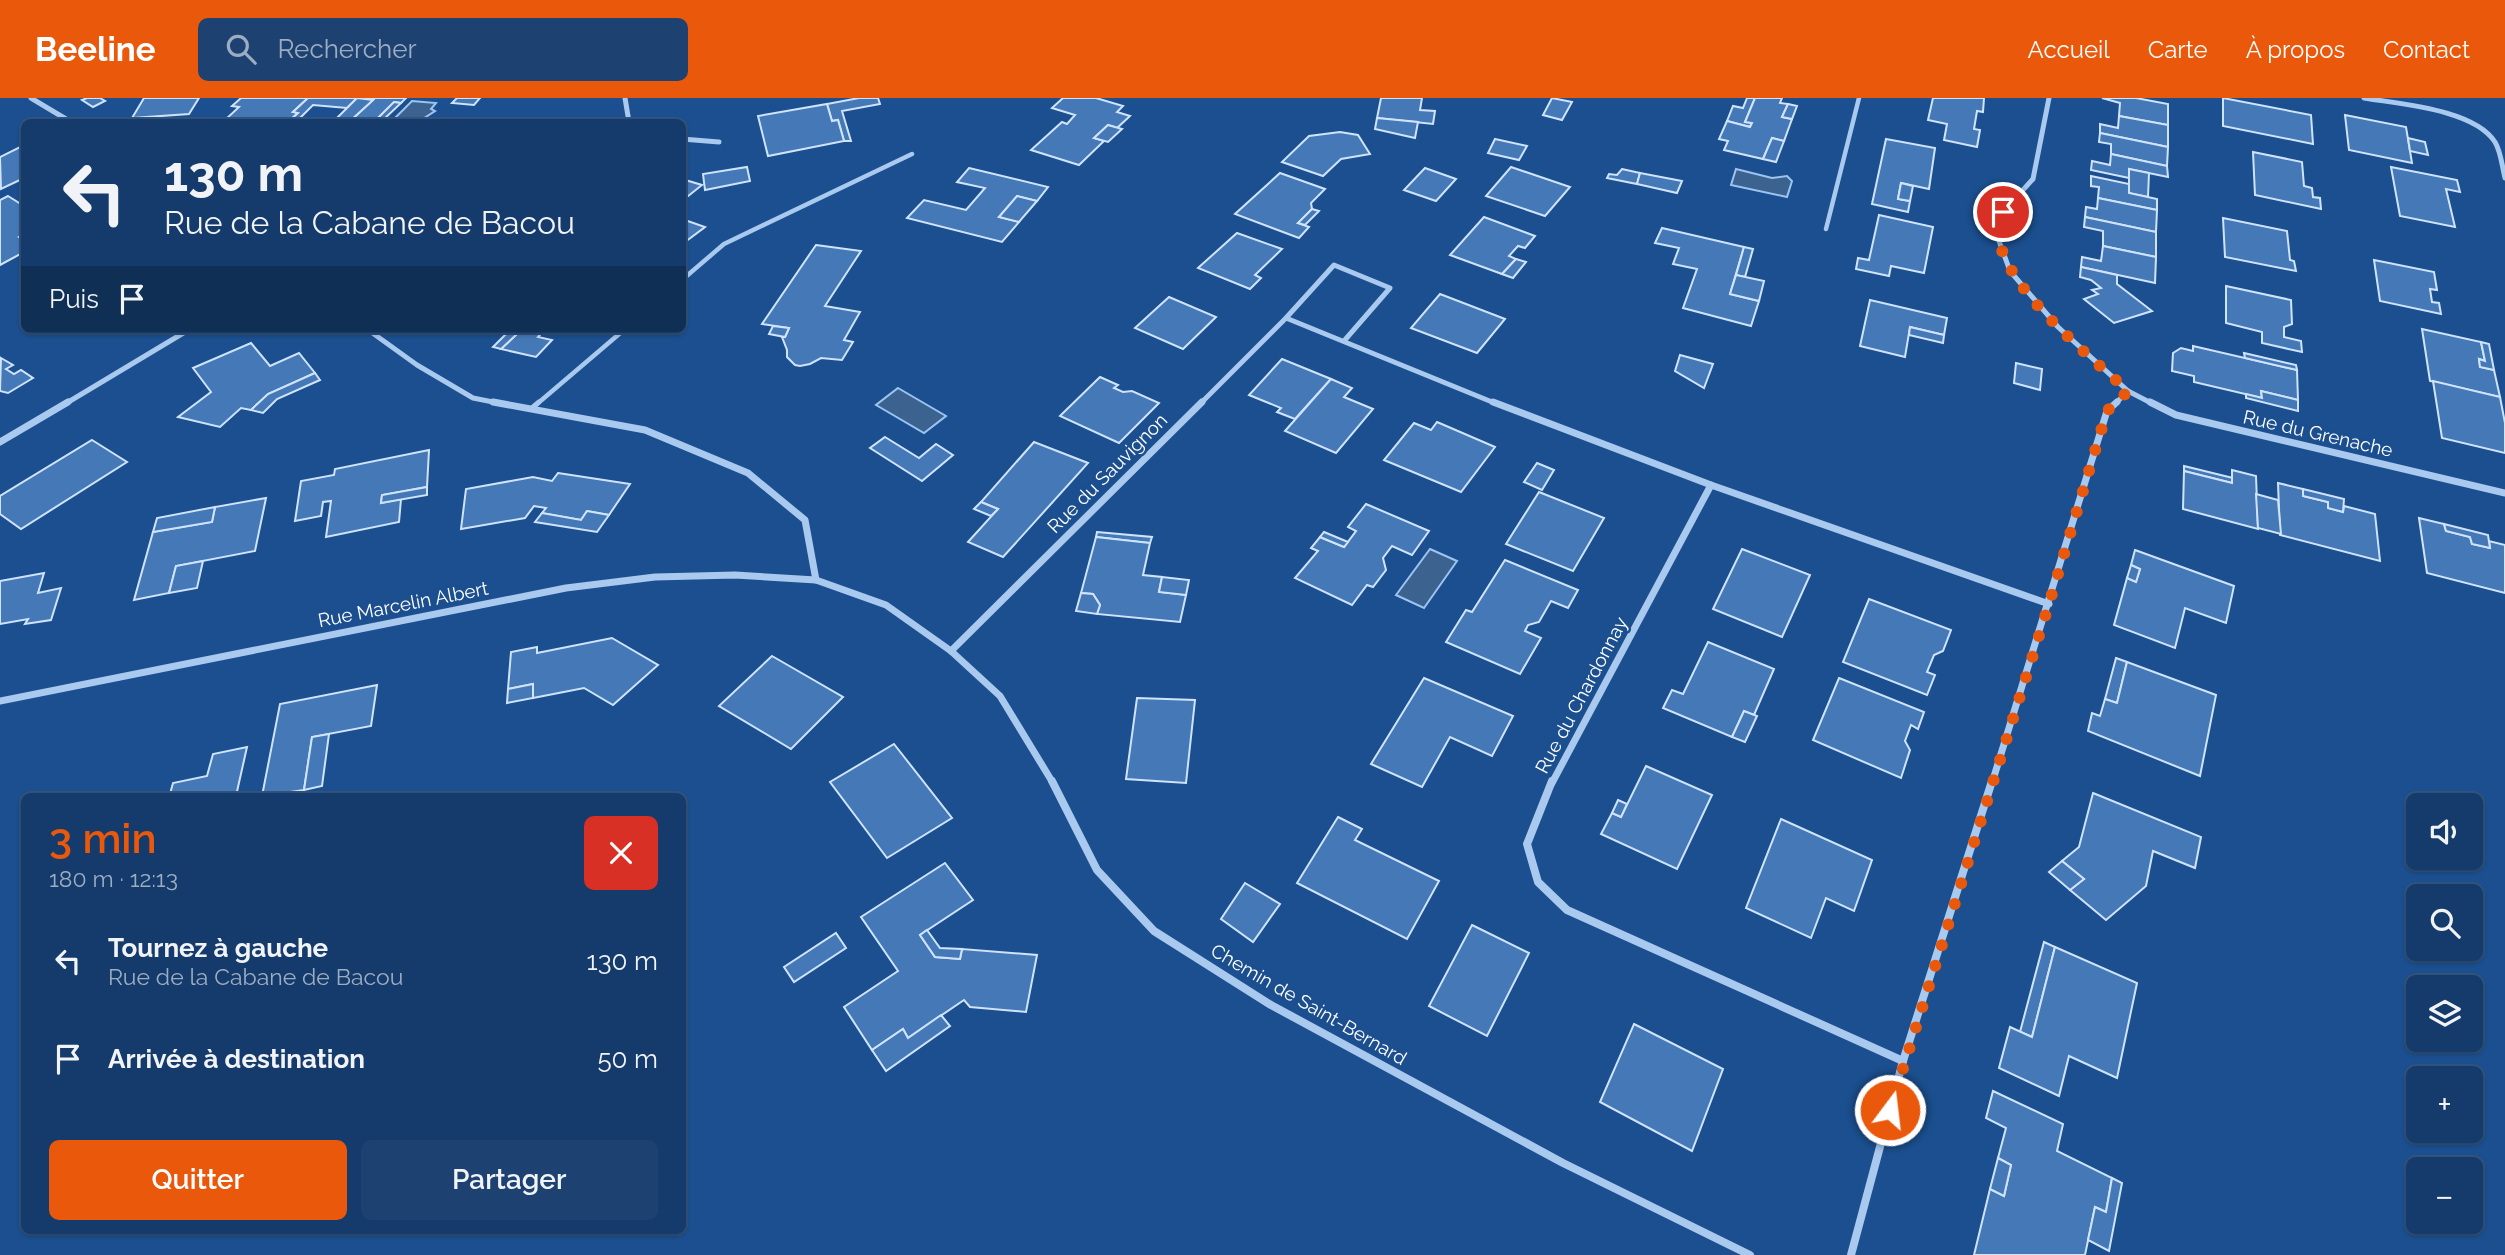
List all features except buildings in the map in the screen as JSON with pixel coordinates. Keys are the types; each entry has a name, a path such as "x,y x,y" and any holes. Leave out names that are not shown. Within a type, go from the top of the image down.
{"street":[{"path":"31,98 66,119"},
{"path":"625,98 628,119"},
{"name":"Rue du Grenache","path":"2049,98 2033,179 2003,212 1999,241 2010,271 2058,327 2128,391 2176,415 2505,493"},
{"path":"2364,98 2435,111 2473,123 2493,139 2505,178"},
{"path":"686,139 719,142"},
{"name":"Rue du Sauvignon","path":"951,650 1286,318 1334,265 1390,288 1344,341"},
{"path":"1286,318 1572,434 2049,604"},
{"path":"0,442 183,333"},
{"path":"373,333 417,365 473,398 533,407 645,430 748,473 805,520 816,580"},
{"path":"1851,1255 1903,1061 2049,604 2107,411 2128,391"},
{"name":"Rue du Chardonnay","path":"1711,485 1553,780 1527,844 1538,882 1567,910 1903,1061"},
{"name":"Rue Marcelin Albert","path":"0,701 566,588 656,577 735,575 816,580"},
{"name":"Chemin de Saint-Bernard","path":"816,580 886,605 951,650 1000,696 1044,765 1097,870 1154,930 1270,1005 1563,1163 1750,1255"}],"lane":[{"path":"1826,229 1859,98"},
{"path":"686,277 724,244 912,154"},
{"path":"533,407 620,333"}],"water":[{"path":"412,101 436,103 431,109 435,111 423,119 394,119"},
{"path":"1736,169 1772,178 1787,176 1792,181 1787,197 1731,185"},
{"path":"898,388 946,416 924,433 876,405"},
{"path":"1430,549 1457,561 1424,608 1396,595"}],"route":[{"path":"1890,1110 1903,1061 2049,604 2107,411 2128,391 2058,327 2010,271 1999,241 2003,212"}]}
